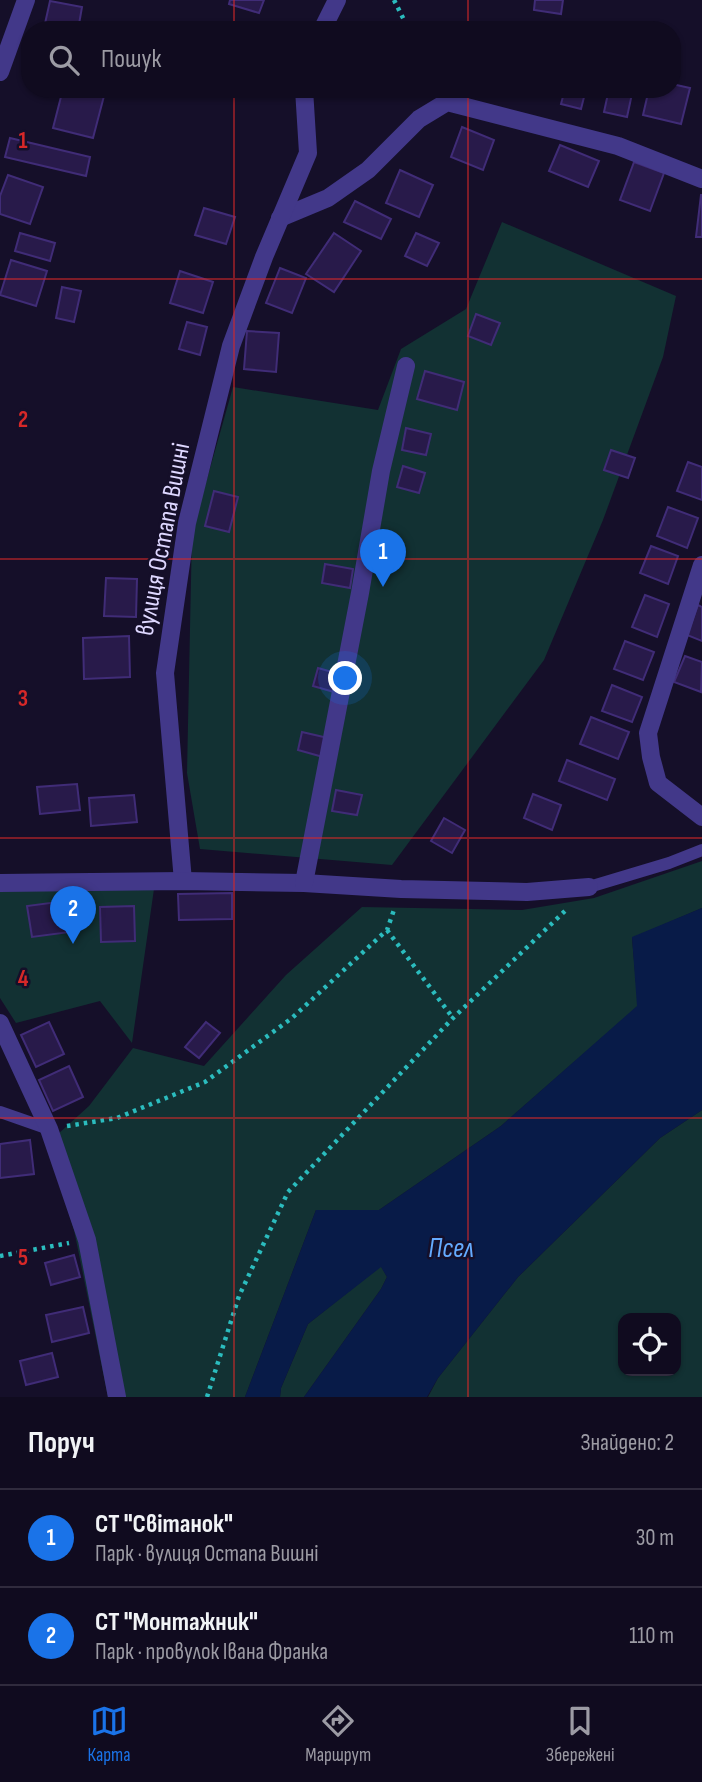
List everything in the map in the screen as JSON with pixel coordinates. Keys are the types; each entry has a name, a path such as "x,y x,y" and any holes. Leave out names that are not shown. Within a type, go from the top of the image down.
{"street":[{"path":"0,72 26,0"},
{"path":"326,21 337,0"},
{"name":"вулиця Остапа Вишні","path":"183,881 165,673 187,523 231,346 308,153 305,98"},
{"path":"280,218 328,198 368,170 419,119 447,102 618,146 702,179"},
{"path":"304,883 381,471 406,366"},
{"path":"702,565 648,733 650,757 658,783 702,817"},
{"path":"0,883 304,883 527,892 589,887"},
{"path":"0,1023 49,1129 87,1240 117,1397"}],"lane":[{"path":"589,887 702,850"},
{"path":"0,1112 49,1129"}],"path":[{"path":"394,0 405,21"},
{"path":"207,1397 239,1296 288,1192 453,1018 589,887"},
{"path":"49,1129 117,1118 205,1082 292,1018 387,930 401,889"},
{"path":"387,930 453,1018"},
{"path":"0,1256 87,1240"}],"green space":[{"path":"502,222 676,296 663,357 603,520 544,660 392,865 200,849 187,773 192,532 233,387 378,410 401,349 466,309"},
{"path":"702,861 702,908 632,938 638,1006 501,1126 379,1210 316,1210 245,1397 108,1397 74,1230 47,1144 89,1106 133,1048 204,1066 286,975 362,907 522,910 594,898"},
{"path":"0,889 154,889 132,1043 100,1001 16,1023 0,998"},
{"path":"702,1110 702,1397 428,1397 438,1378 518,1277 660,1138"},
{"path":"381,1266 387,1277 381,1289 304,1397 280,1397 281,1388 308,1324"}],"water":[{"name":"Псел","path":"702,908 702,1110 660,1138 518,1277 438,1378 427,1397 304,1397 381,1289 387,1277 381,1267 308,1324 281,1388 280,1397 245,1397 316,1210 379,1210 501,1126 637,1006 632,937"}],"building":[{"path":"230,0 264,0 259,13 229,4"},
{"path":"535,0 563,0 561,14 534,10"},
{"path":"50,1 82,7 80,21 46,21"},
{"path":"681,86 690,88 681,124 643,115 647,98 681,98"},
{"path":"61,98 103,98 93,138 53,128"},
{"path":"563,98 584,98 581,109 561,104"},
{"path":"607,98 631,98 627,117 604,112"},
{"path":"462,127 494,140 483,170 451,157"},
{"path":"10,138 90,157 86,176 5,157"},
{"path":"560,145 599,161 588,187 549,171"},
{"path":"634,162 664,173 650,211 620,200"},
{"path":"400,170 433,185 419,217 386,203"},
{"path":"8,175 43,187 30,224 0,214 0,196"},
{"path":"701,195 702,237 696,237"},
{"path":"355,201 391,219 381,239 344,222"},
{"path":"204,208 235,217 226,244 195,235"},
{"path":"20,233 55,243 50,261 15,251"},
{"path":"334,233 361,251 334,292 306,274"},
{"path":"416,233 439,243 427,266 405,256"},
{"path":"11,260 47,271 36,306 0,295"},
{"path":"280,268 306,278 292,313 266,303"},
{"path":"180,271 213,282 203,313 170,303"},
{"path":"62,287 81,291 74,322 56,318"},
{"path":"476,314 500,323 491,345 468,336"},
{"path":"187,322 207,327 200,355 179,349"},
{"path":"247,331 279,333 276,372 244,369"},
{"path":"425,371 464,382 457,410 417,399"},
{"path":"406,428 431,434 426,455 402,450"},
{"path":"611,450 635,458 628,478 604,470"},
{"path":"688,462 702,467 702,500 677,491"},
{"path":"403,466 425,473 419,493 397,487"},
{"path":"214,491 238,497 229,532 205,526"},
{"path":"668,507 698,518 687,548 657,536"},
{"path":"651,546 678,556 668,584 640,573"},
{"path":"325,564 353,569 350,588 322,583"},
{"path":"106,578 137,579 136,617 104,616"},
{"path":"645,595 669,604 657,637 632,627"},
{"path":"698,605 702,607 702,641 687,635"},
{"path":"129,636 130,677 84,679 83,638"},
{"path":"625,641 654,652 643,680 614,669"},
{"path":"685,656 702,662 701,692 674,682"},
{"path":"318,668 339,674 334,692 313,686"},
{"path":"612,685 642,697 632,722 602,711"},
{"path":"591,717 629,732 618,759 580,744"},
{"path":"302,732 328,738 323,757 298,750"},
{"path":"567,760 615,779 607,800 559,781"},
{"path":"77,784 80,810 40,814 37,787"},
{"path":"336,790 362,795 357,815 332,811"},
{"path":"533,794 561,805 552,830 524,818"},
{"path":"134,795 137,822 91,826 89,798"},
{"path":"444,818 465,830 452,853 431,841"},
{"path":"232,893 232,919 179,920 178,894"},
{"path":"65,901 70,932 32,937 27,906"},
{"path":"134,906 135,941 101,942 100,907"},
{"path":"49,1022 64,1054 36,1067 21,1035"},
{"path":"206,1022 220,1033 199,1058 185,1047"},
{"path":"69,1066 83,1097 53,1111 39,1080"},
{"path":"30,1140 34,1174 0,1178 0,1144"},
{"path":"74,1255 80,1277 51,1285 45,1263"},
{"path":"83,1307 89,1333 52,1342 46,1315"},
{"path":"52,1353 58,1377 26,1385 20,1361"}],"place":[{"name":"СТ \"Світанок\"","path":"383,587"},
{"name":"СТ \"Монтажник\"","path":"73,944"}]}
